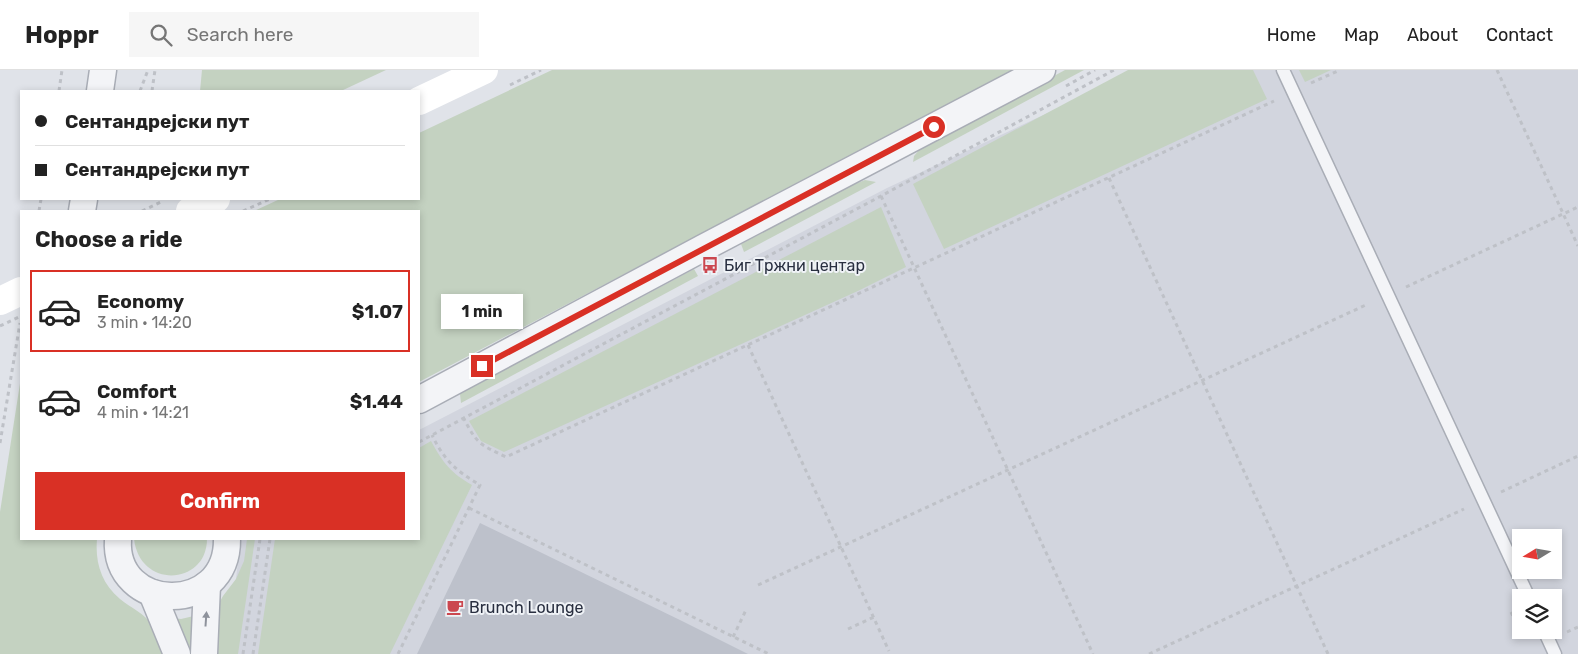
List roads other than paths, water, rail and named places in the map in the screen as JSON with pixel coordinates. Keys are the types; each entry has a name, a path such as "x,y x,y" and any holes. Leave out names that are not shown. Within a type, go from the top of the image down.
{"main road":[{"path":"420,101 484,70"},
{"path":"192,210 214,200"},
{"path":"0,301 20,291"}],"street":[{"path":"100,90 103,70"},
{"path":"420,399 746,225 1042,70"},
{"path":"118,540 120,561 138,586 166,597 180,597 195,592 207,585 217,575 224,563 228,549 227,540"},
{"path":"204,654 207,585"},
{"path":"152,593 177,654"}],"lane":[{"path":"1283,70 1524,589"},
{"path":"1548,639 1555,654"}],"place":[{"name":"Биг Тржни центар","path":"710,265"},
{"name":"Brunch Lounge","path":"455,607"}]}
